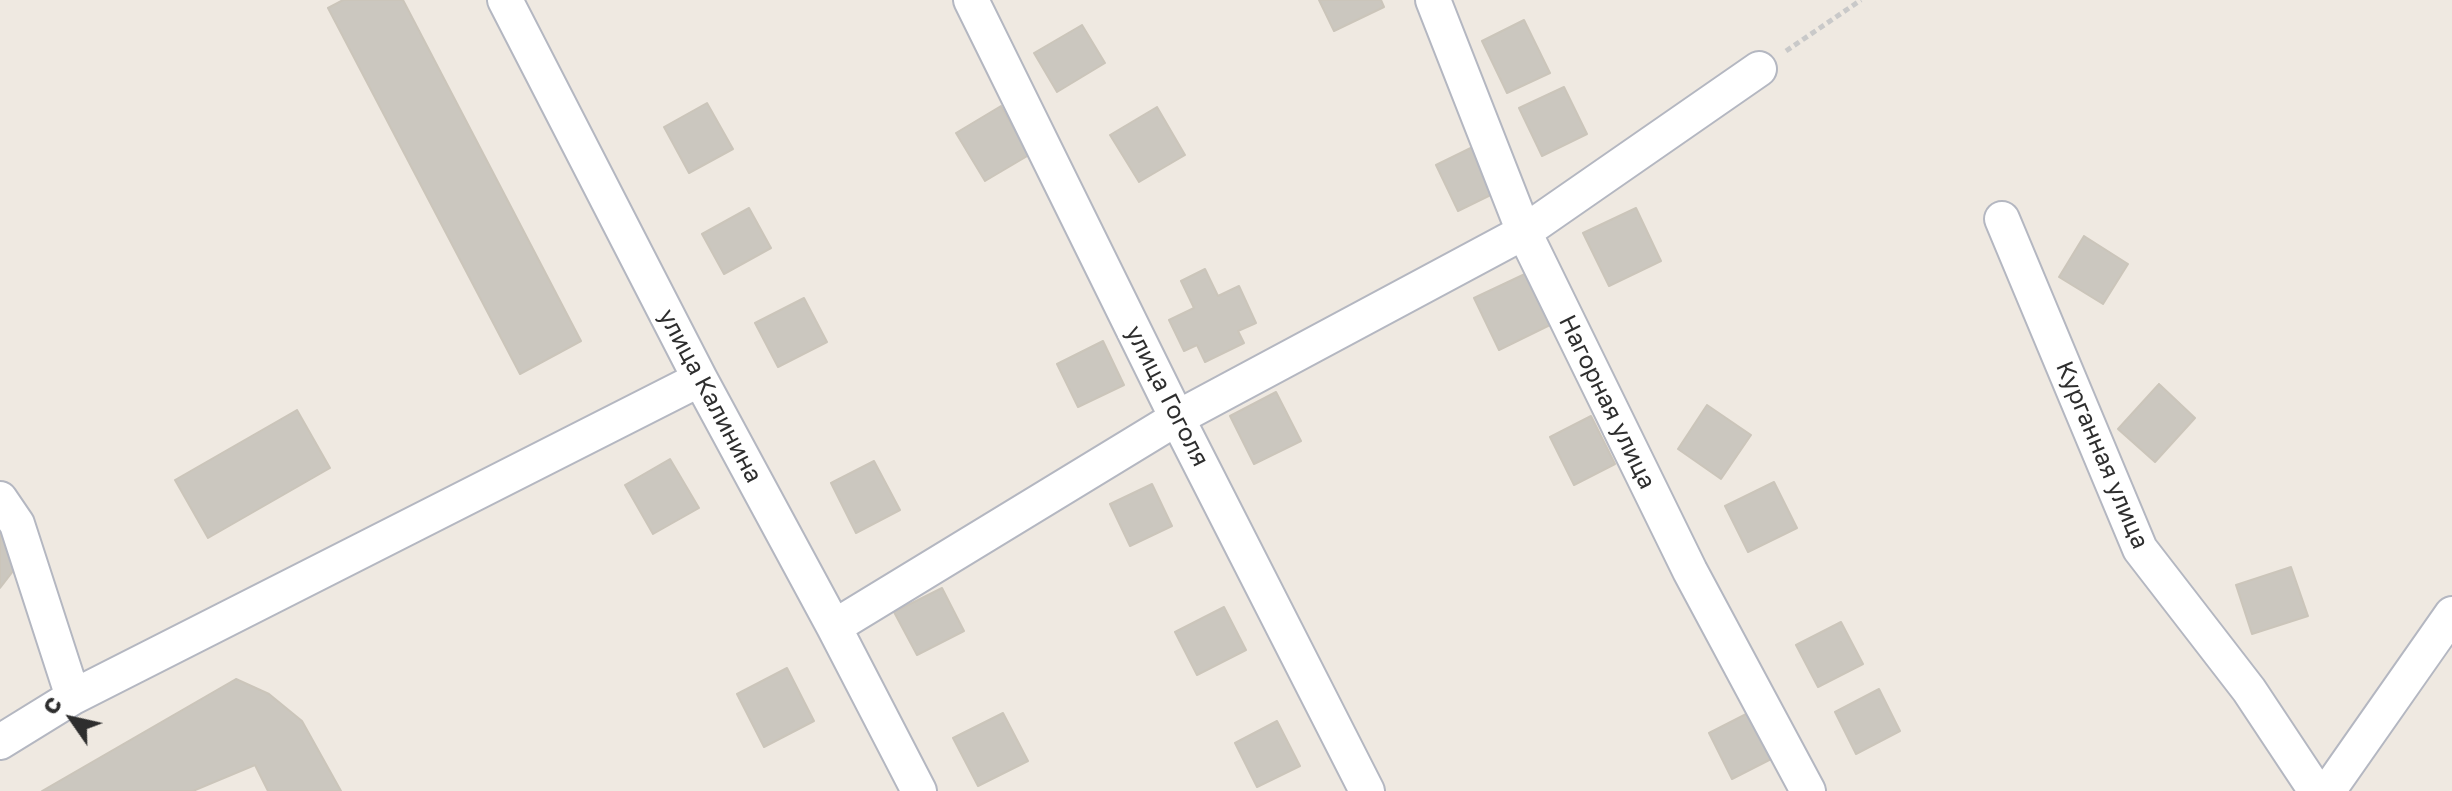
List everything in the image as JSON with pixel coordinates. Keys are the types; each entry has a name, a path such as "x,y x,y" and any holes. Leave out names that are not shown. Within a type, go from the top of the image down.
{"street":[{"name":"улица Калинина","path":"505,0 700,379 919,791"},
{"name":"улица Гоголя","path":"971,0 1177,418 1367,791"},
{"name":"Нагорная улица","path":"1433,0 1524,232 1690,571 1808,791"},
{"path":"834,627 1177,418 1524,232 1759,69"},
{"name":"Курганная улица","path":"2002,219 2140,549 2249,690 2316,791"},
{"path":"0,742 73,697 700,379"},
{"path":"0,499 17,524 73,697"},
{"path":"2328,791 2452,614"}],"path":[{"path":"1759,69 1861,0"}],"building":[{"path":"343,0 403,0 581,341 520,374 328,8"},
{"path":"1319,0 1381,0 1384,7 1334,31"},
{"path":"1524,20 1550,73 1507,93 1482,41"},
{"path":"1082,25 1105,63 1057,92 1034,53"},
{"path":"1564,87 1587,134 1542,156 1519,108"},
{"path":"707,103 733,149 689,173 664,127"},
{"path":"1001,106 1029,155 985,181 956,133"},
{"path":"1157,107 1185,155 1139,182 1110,135"},
{"path":"1485,141 1507,187 1458,211 1436,165"},
{"path":"749,208 771,248 724,274 702,234"},
{"path":"1636,208 1661,261 1609,286 1583,233"},
{"path":"2084,236 2128,264 2103,304 2059,277"},
{"path":"1205,269 1218,296 1239,286 1256,323 1238,331 1244,343 1205,362 1197,345 1184,351 1169,320 1194,308 1181,281"},
{"path":"1527,273 1552,324 1499,350 1474,298"},
{"path":"804,298 827,342 778,367 755,323"},
{"path":"1103,341 1124,385 1078,407 1057,364"},
{"path":"2159,384 2195,418 2155,462 2118,429"},
{"path":"1276,392 1301,441 1254,464 1230,416"},
{"path":"1707,405 1751,435 1721,479 1678,449"},
{"path":"297,410 330,468 208,538 175,480"},
{"path":"1591,416 1615,464 1574,485 1550,437"},
{"path":"670,459 699,508 653,534 625,485"},
{"path":"874,461 900,510 856,533 831,483"},
{"path":"1774,482 1797,528 1748,552 1725,506"},
{"path":"1152,484 1172,526 1130,546 1110,504"},
{"path":"0,529 27,553 0,588"},
{"path":"2291,567 2308,616 2252,634 2236,585"},
{"path":"942,588 964,631 917,655 894,612"},
{"path":"1224,607 1246,650 1197,675 1175,632"},
{"path":"1841,622 1863,664 1818,687 1796,645"},
{"path":"787,668 814,721 764,747 737,694"},
{"path":"236,679 269,694 302,721 341,791 268,791 255,765 193,791 42,791"},
{"path":"1879,689 1900,731 1856,754 1835,712"},
{"path":"1756,709 1779,755 1732,779 1709,733"},
{"path":"1003,713 1028,761 978,786 953,738"},
{"path":"1277,721 1300,766 1257,787 1235,743"}]}
